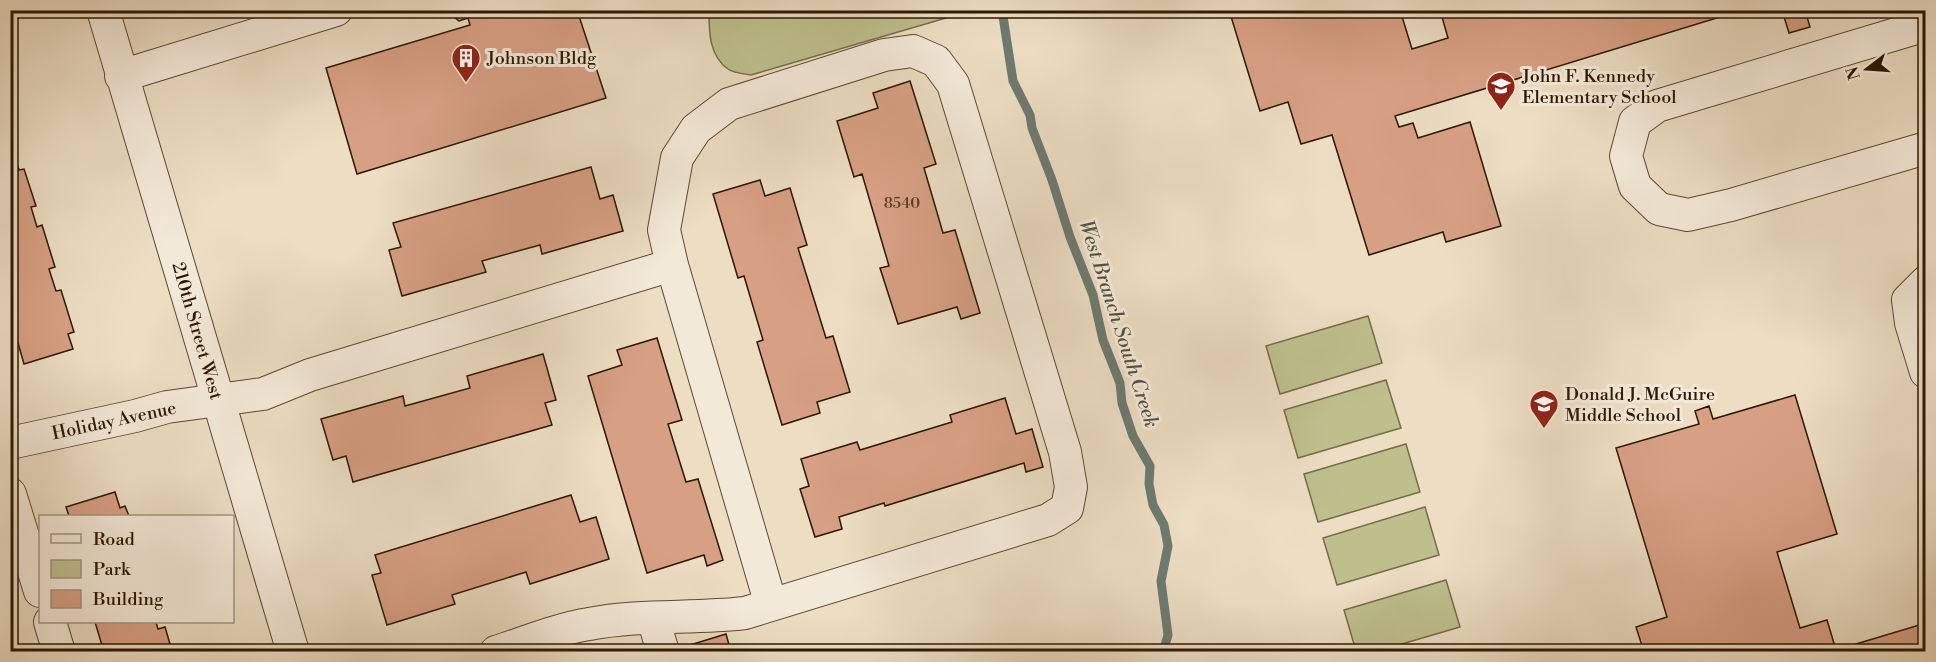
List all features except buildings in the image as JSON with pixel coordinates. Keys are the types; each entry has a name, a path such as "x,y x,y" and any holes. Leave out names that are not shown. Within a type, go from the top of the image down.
{"street":[{"name":"210th Street West","path":"103,10 293,651"},
{"path":"121,75 336,10"},
{"path":"1926,25 1657,106 1635,122 1626,156 1635,186 1659,209 1688,215 1731,205 1926,148"},
{"path":"496,651 588,624 745,612 1048,520 1067,508 1071,487 1065,452 953,84 936,61 913,51 884,55 729,104 696,129 677,158 663,230 771,604"},
{"name":"Holiday Avenue","path":"10,443 135,417 167,407 263,394 310,375 672,265"},
{"path":"1926,282 1908,300 1911,323 1926,372"},
{"path":"10,494 39,588"},
{"path":"653,618 663,651"},
{"path":"51,623 59,651"}],"green space":[{"path":"709,10 970,11 751,75 730,70 717,57 711,43"},
{"path":"1368,316 1382,363 1280,394 1266,346"},
{"path":"1386,380 1401,428 1298,458 1284,410"},
{"path":"1406,444 1420,492 1318,522 1304,474"},
{"path":"1425,507 1439,555 1337,585 1323,538"},
{"path":"1446,580 1460,627 1378,651 1356,651 1344,610"}],"waterway":[{"path":"195,13 199,10"},
{"name":"West Branch South Creek","path":"1002,10 1013,81 1030,115 1032,128 1070,237 1093,295 1103,340 1120,383 1122,403 1133,436 1150,466 1149,484 1153,505 1164,525 1168,546 1161,581 1168,635 1163,652"}],"place":[{"name":"Johnson Bldg","path":"466,84"},
{"name":"John F. Kennedy Elementary School","path":"1501,112"},
{"name":"Donald J. McGuire Middle School","path":"1544,430"}]}
